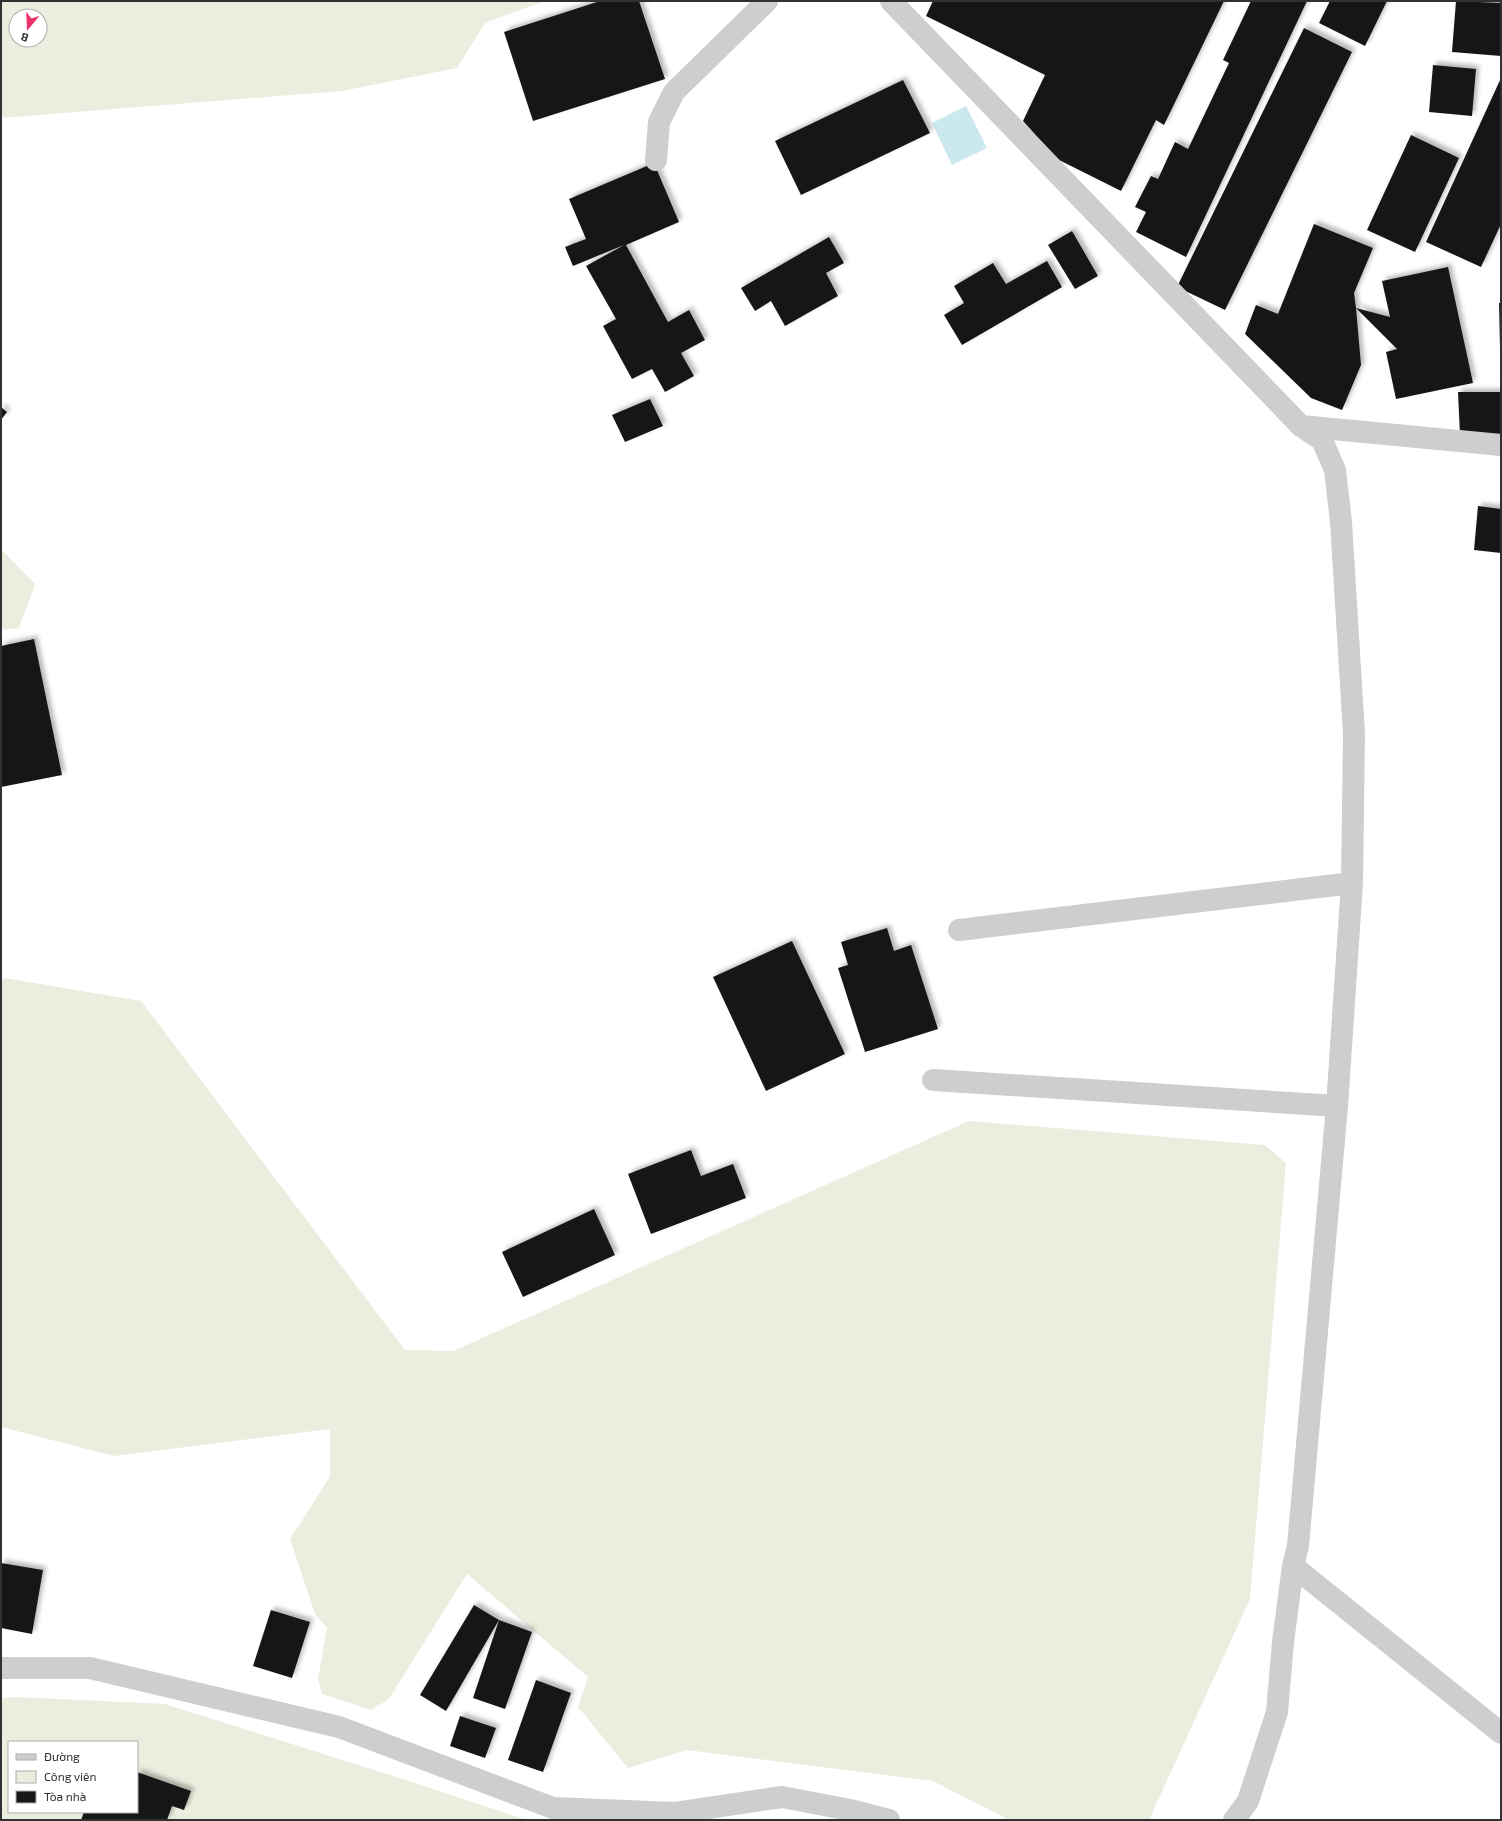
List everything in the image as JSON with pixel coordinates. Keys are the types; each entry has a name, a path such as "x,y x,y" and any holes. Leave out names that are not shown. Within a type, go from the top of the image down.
{"street":[{"path":"656,160 659,122 674,92 767,1"},
{"path":"891,1 1301,426 1322,440 1335,470 1340,515 1354,734 1352,883 1336,1106 1298,1546 1293,1566 1282,1642 1277,1712 1248,1801 1234,1820"},
{"path":"1301,426 1501,445"},
{"path":"959,930 1352,883"},
{"path":"933,1080 1336,1106"},
{"path":"1293,1566 1501,1733"},
{"path":"1,1668 90,1668 339,1727 553,1808 675,1813 782,1797 850,1810 889,1820"}],"green space":[{"path":"1,1 545,1 485,23 457,68 342,91 1,118"},
{"path":"1,549 35,584 19,628 1,630"},
{"path":"5,978 141,1001 405,1350 453,1351 969,1121 1265,1145 1286,1163 1250,1599 1149,1820 1009,1820 933,1781 687,1750 628,1768 578,1707 588,1677 467,1574 389,1699 371,1710 322,1694 318,1679 327,1628 315,1614 290,1539 330,1477 330,1429 114,1456 1,1427 1,979"},
{"path":"18,1697 165,1704 527,1820 1,1820 1,1698"}],"water":[{"path":"966,106 987,148 952,165 932,123"}],"building":[{"path":"600,1 639,1 665,79 533,121 504,32"},
{"path":"933,1 1224,1 1164,125 1156,120 1121,191 1057,159 1023,121 1045,75 926,16"},
{"path":"1251,1 1307,1 1186,257 1136,232 1146,212 1135,207 1151,176 1158,179 1175,142 1188,149 1229,63 1223,60"},
{"path":"1330,1 1387,1 1365,46 1319,23"},
{"path":"1456,1 1501,3 1501,56 1452,52"},
{"path":"1304,28 1352,52 1225,310 1177,287"},
{"path":"1433,65 1476,69 1472,116 1429,112"},
{"path":"1501,78 1501,224 1481,267 1426,242"},
{"path":"903,80 930,133 801,195 775,141"},
{"path":"1411,135 1459,158 1415,252 1367,230"},
{"path":"654,163 679,222 626,245 668,322 689,310 705,340 681,353 694,376 665,392 652,369 632,379 603,326 616,319 586,266 624,245 573,266 565,247 586,239 569,199"},
{"path":"1314,224 1373,248 1354,293 1361,365 1342,410 1311,398 1245,334 1256,305 1278,314"},
{"path":"1072,231 1098,276 1075,289 1048,245"},
{"path":"829,237 844,263 826,273 838,296 785,326 771,301 755,311 741,288"},
{"path":"1047,261 1062,287 962,345 944,315 964,303 954,286 993,263 1006,284"},
{"path":"1448,267 1473,383 1396,399 1386,352 1397,349 1356,308 1390,317 1382,281"},
{"path":"1499,303 1501,303 1501,348 1500,348"},
{"path":"1458,392 1501,392 1501,434 1460,435"},
{"path":"650,399 663,426 625,442 612,415"},
{"path":"1,407 7,412 1,420"},
{"path":"1478,506 1501,509 1501,553 1474,550"},
{"path":"34,639 62,775 1,787 1,646"},
{"path":"887,928 894,951 911,945 938,1029 865,1052 838,968 848,965 841,942"},
{"path":"792,941 845,1054 766,1091 713,977"},
{"path":"691,1150 701,1176 733,1164 746,1198 651,1234 628,1174"},
{"path":"594,1209 615,1255 523,1297 502,1252"},
{"path":"1,1563 43,1570 32,1634 1,1628"},
{"path":"474,1605 499,1620 446,1711 420,1695"},
{"path":"271,1610 310,1622 292,1678 253,1666"},
{"path":"499,1620 532,1632 505,1709 473,1698"},
{"path":"536,1680 571,1693 543,1772 508,1760"},
{"path":"460,1716 496,1728 485,1758 450,1746"},
{"path":"138,1772 191,1791 184,1810 172,1806 167,1820 81,1820 84,1813 138,1813"}]}
